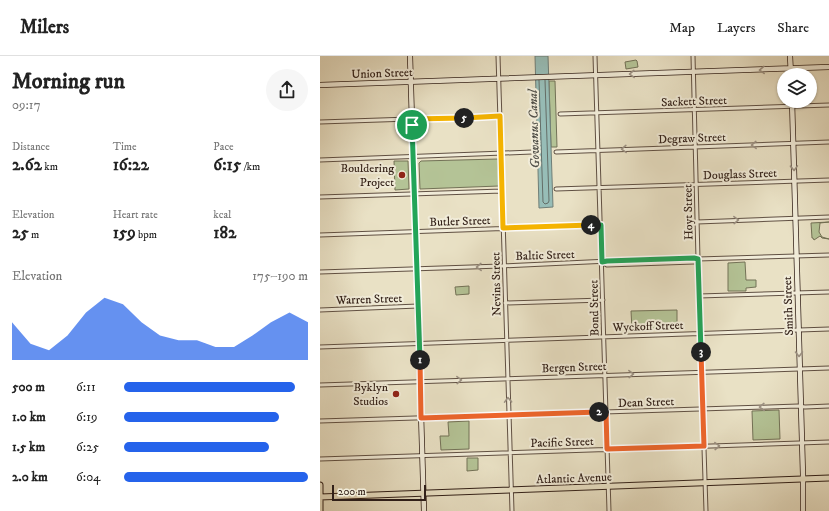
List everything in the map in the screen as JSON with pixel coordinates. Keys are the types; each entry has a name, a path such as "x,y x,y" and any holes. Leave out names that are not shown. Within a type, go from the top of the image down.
{"main road":[{"name":"Atlantic Avenue","path":"320,497 705,484 829,478"},
{"path":"320,485 320,511"}],"street":[{"path":"410,56 424,511"},
{"name":"Nevins Street","path":"498,56 512,511"},
{"name":"Bond Street","path":"595,56 604,300 609,511"},
{"name":"Hoyt Street","path":"693,56 706,511"},
{"path":"790,56 791,68"},
{"name":"Union Street","path":"810,68 829,67"},
{"name":"Union Street","path":"320,85 777,69"},
{"name":"Sackett Street","path":"560,114 694,110 777,105"},
{"name":"Sackett Street","path":"817,105 829,105"},
{"name":"Smith Street","path":"792,108 803,511"},
{"path":"320,122 500,116"},
{"name":"Degraw Street","path":"556,152 829,142"},
{"path":"320,160 532,152"},
{"name":"Douglass Street","path":"556,189 829,180"},
{"path":"320,197 502,191"},
{"path":"697,222 829,217"},
{"name":"Butler Street","path":"320,235 601,225"},
{"name":"Baltic Street","path":"320,272 687,258 698,259 829,255"},
{"path":"699,296 829,292"},
{"path":"505,303 604,300"},
{"name":"Warren Street","path":"320,310 418,306"},
{"name":"Wyckoff Street","path":"320,347 829,330"},
{"name":"Bergen Street","path":"320,385 829,368"},
{"name":"Dean Street","path":"320,422 829,406"},
{"name":"Pacific Street","path":"320,459 829,442"}],"green space":[{"path":"636,60 638,67 626,69 625,62"},
{"path":"549,81 555,81 557,147 551,147"},
{"path":"498,159 499,186 420,189 419,163 421,161"},
{"name":"Bouldering Project","path":"394,161 408,161 409,189 395,190"},
{"path":"829,222 820,223 819,232 822,237 829,239 822,238 820,236 814,240 812,238 811,223"},
{"path":"745,262 746,280 756,280 756,287 746,288 746,291 728,291 728,263"},
{"path":"469,286 469,294 456,295 455,287"},
{"path":"677,310 677,329 632,330 631,311"},
{"path":"779,410 780,439 753,440 752,411"},
{"path":"469,421 469,449 441,450 440,436 449,436 448,422"},
{"path":"467,458 478,458 478,470 467,471"}],"water":[{"name":"Gowanus Canal","path":"535,56 548,56 553,207 539,208"}],"place":[{"name":"Bouldering Project","path":"402,175"},
{"name":"Byklyn Studios","path":"396,394"}],"route":[{"path":"500,116 503,228 601,225 602,262 698,259 704,446 607,449 606,412 421,418 412,125 412,119 500,116"}]}
